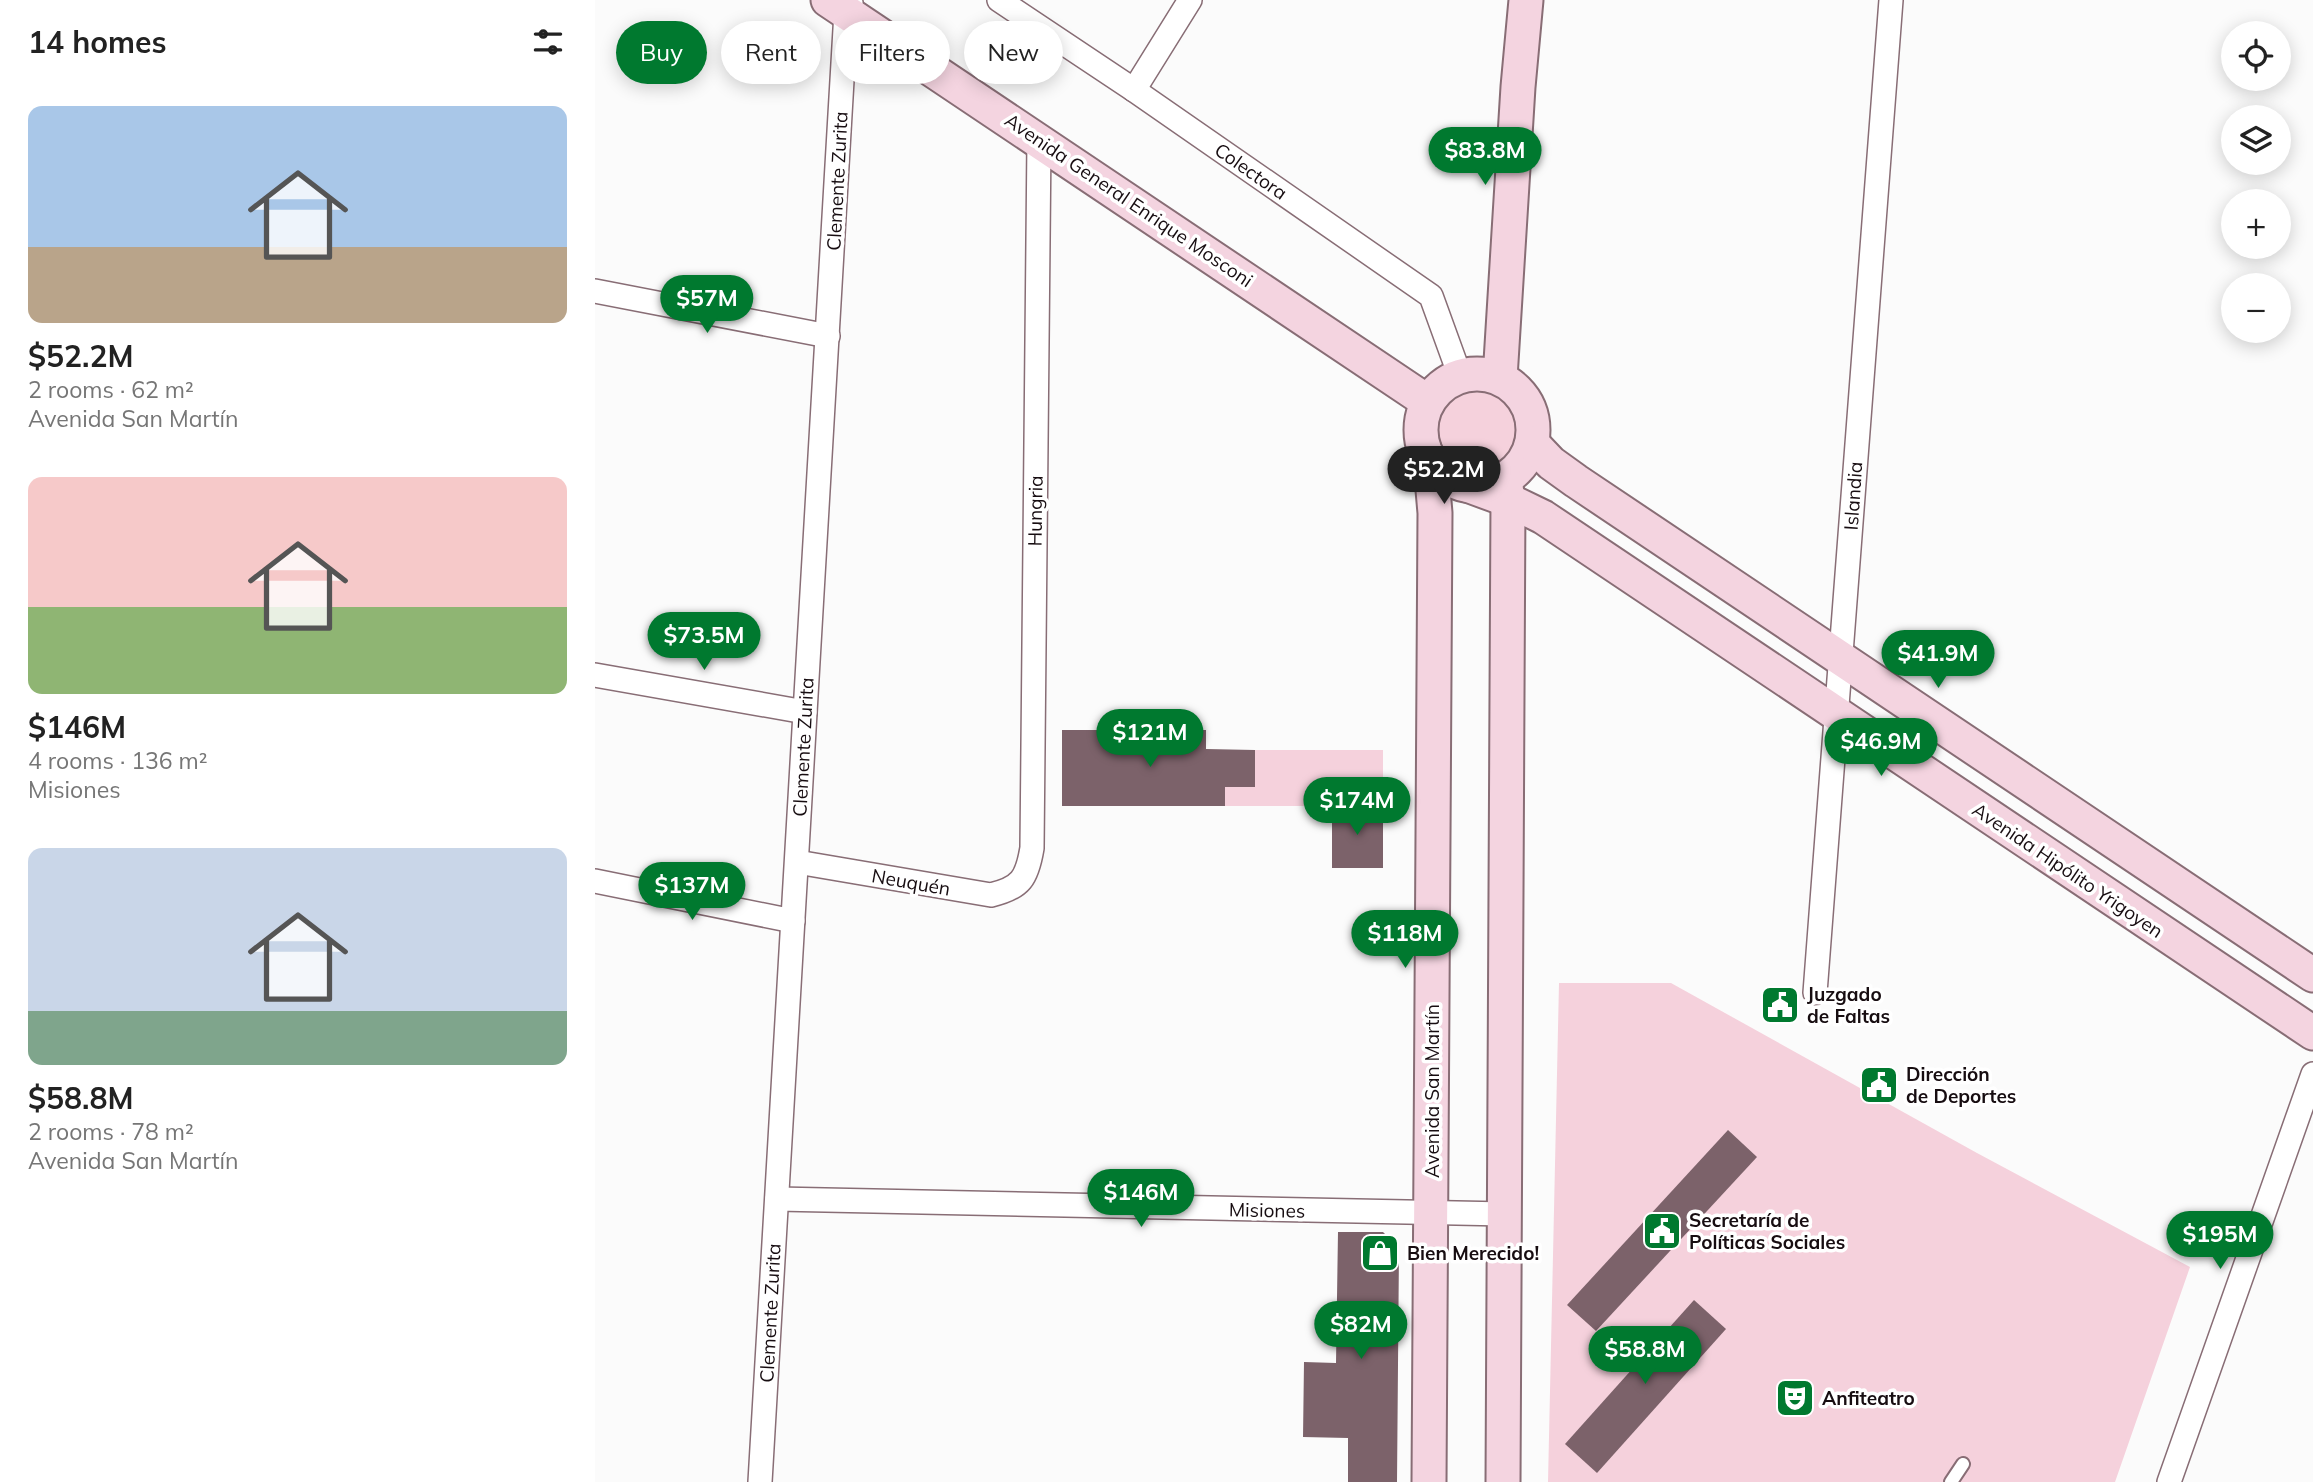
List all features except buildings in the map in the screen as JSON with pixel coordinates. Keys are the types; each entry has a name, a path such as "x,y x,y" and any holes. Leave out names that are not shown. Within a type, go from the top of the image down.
{"main road":[{"path":"1500,378 1526,0"},
{"name":"Avenida General Enrique Mosconi","path":"842,4 1429,402"},
{"path":"1429,402 1436,391 1447,382 1460,376 1484,374 1500,378 1514,387 1525,400 1532,415 1532,443 1507,490 1503,1482"},
{"name":"Avenida San Martín","path":"1429,402 1421,433 1431,467 1436,513 1429,1482"},
{"path":"1532,443 1551,463 1576,481 2313,975"},
{"name":"Avenida Hipólito Yrigoyen","path":"1424,449 1434,466 1448,479 1467,485 1507,490 1836,715 2313,1033"}],"street":[{"name":"Colectora","path":"999,0 1431,296 1460,376"},
{"path":"1134,90 1190,0"},
{"name":"Islandia","path":"1815,993 1891,0"},
{"name":"Clemente Zurita","path":"760,1482 828,337 842,4"},
{"name":"Hungria","path":"1022,880 1029,865 1032,848 1039,139"},
{"path":"595,291 828,337"},
{"path":"595,675 805,712"},
{"name":"Neuquén","path":"797,862 991,895 1009,891 1022,880"},
{"path":"595,881 793,921"},
{"path":"2169,1482 2313,1074"},
{"name":"Misiones","path":"777,1199 1506,1214"}],"lane":[{"path":"1951,1482 1963,1464"}],"shaded area":[{"path":"1477,392 1492,395 1505,403 1513,416 1516,431 1513,446 1505,459 1492,467 1477,470 1462,467 1449,459 1441,446 1438,431 1441,416 1449,403 1462,395"},
{"path":"1255,750 1383,750 1383,806 1225,806 1225,787 1255,787"},
{"path":"1559,983 1671,983 1977,1153 2190,1267 2115,1482 1548,1482"}],"place":[{"name":"Juzgado de Faltas","path":"1780,1005"},
{"name":"Dirección de Deportes","path":"1879,1085"},
{"name":"Secretaría de Políticas Sociales","path":"1662,1231"},
{"name":"Bien Merecido!","path":"1380,1253"},
{"name":"Anfiteatro","path":"1795,1398"}]}
